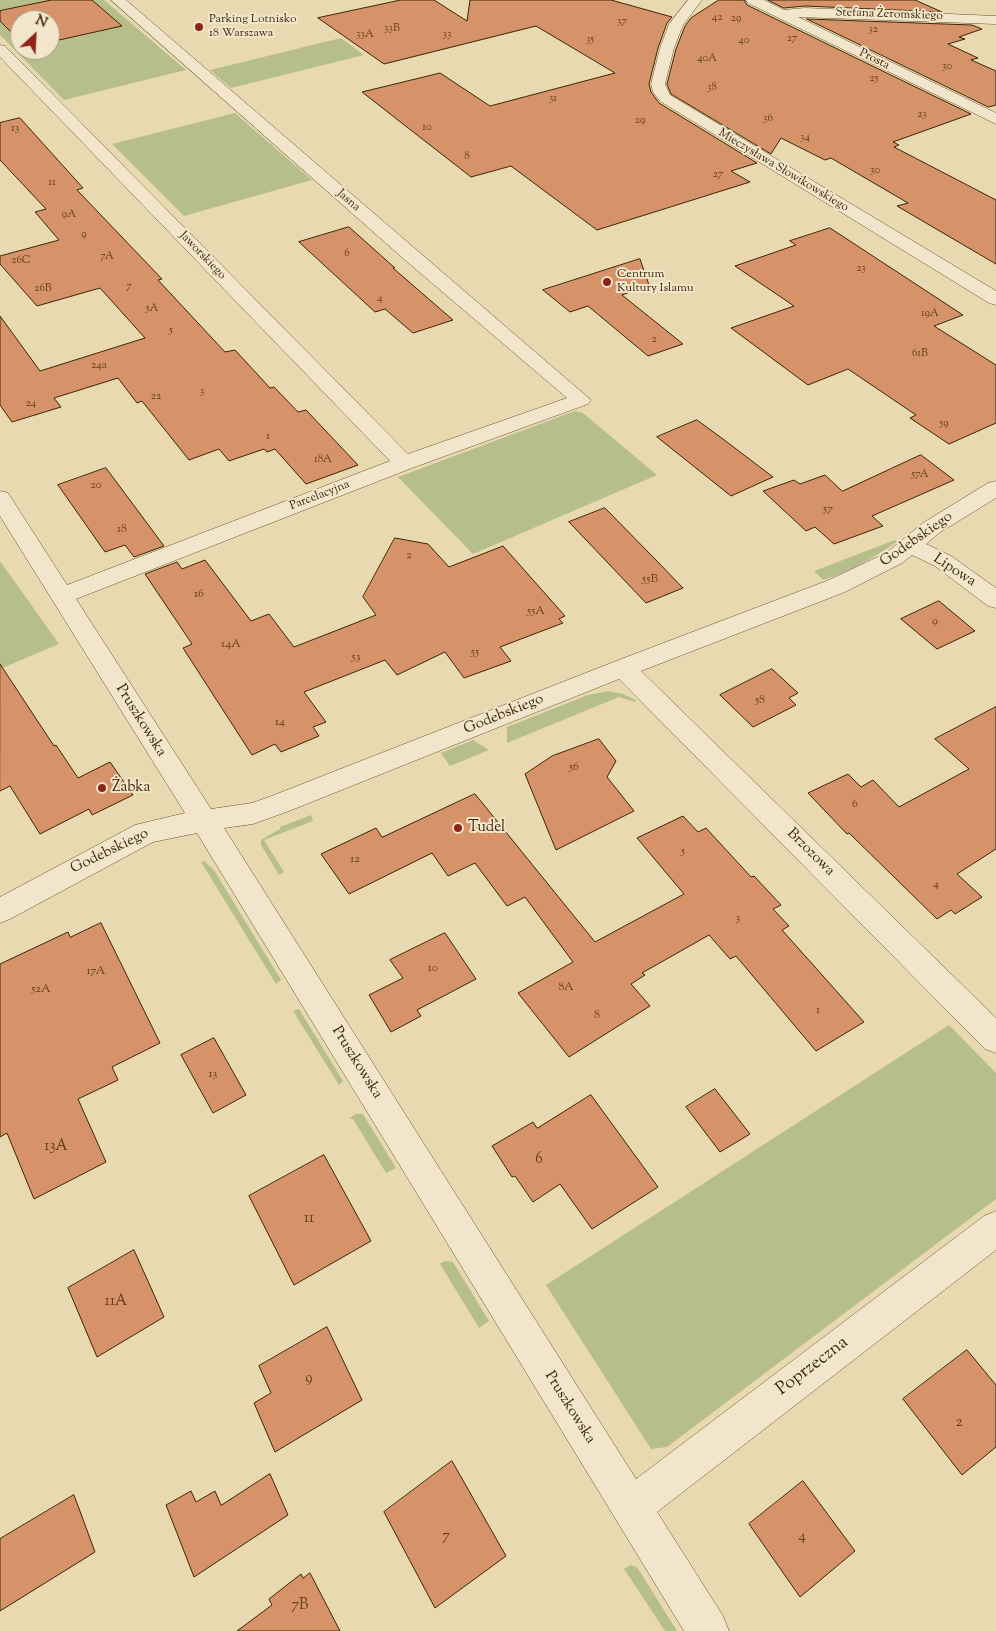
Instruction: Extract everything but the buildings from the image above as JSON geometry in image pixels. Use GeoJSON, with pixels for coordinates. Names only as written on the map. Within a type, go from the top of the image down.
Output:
{"type":"FeatureCollection","features":[{"type":"Feature","properties":{"kind":"street","name":"Jasna"},"geometry":{"type":"LineString","coordinates":[[118,0],[411,256],[580,400]]}},
{"type":"Feature","properties":{"kind":"street","name":"Mieczysława Słowikowskiego"},"geometry":{"type":"LineString","coordinates":[[695,0],[676,24],[660,70],[658,84],[660,92],[667,100],[996,300]]}},
{"type":"Feature","properties":{"kind":"street","name":"Prosta"},"geometry":{"type":"LineString","coordinates":[[753,0],[996,119]]}},
{"type":"Feature","properties":{"kind":"street","name":"Stefana Żeromskiego"},"geometry":{"type":"LineString","coordinates":[[782,14],[805,12],[996,20]]}},
{"type":"Feature","properties":{"kind":"street","name":"Jaworskiego"},"geometry":{"type":"LineString","coordinates":[[0,48],[404,463]]}},
{"type":"Feature","properties":{"kind":"street","name":"Parcelacyjna"},"geometry":{"type":"LineString","coordinates":[[61,596],[404,463],[580,400]]}},
{"type":"Feature","properties":{"kind":"street","name":"Godebskiego"},"geometry":{"type":"LineString","coordinates":[[0,911],[136,838],[172,826],[253,813],[279,804],[837,586],[879,566],[911,546],[931,528],[996,488]]}},
{"type":"Feature","properties":{"kind":"street","name":"Pruszkowska"},"geometry":{"type":"LineString","coordinates":[[0,498],[305,980],[708,1631]]}},
{"type":"Feature","properties":{"kind":"street","name":"Lipowa"},"geometry":{"type":"LineString","coordinates":[[911,546],[943,561],[996,600]]}},
{"type":"Feature","properties":{"kind":"street","name":"Brzozowa"},"geometry":{"type":"LineString","coordinates":[[623,668],[996,1039]]}},
{"type":"Feature","properties":{"kind":"street","name":"Poprzeczna"},"geometry":{"type":"LineString","coordinates":[[631,1508],[996,1228]]}},
{"type":"Feature","properties":{"kind":"green space"},"geometry":{"type":"Polygon","coordinates":[[[0,0],[104,0],[186,70],[64,100],[25,60],[60,60],[60,10],[10,10],[10,45],[0,35],[0,0]]]}},
{"type":"Feature","properties":{"kind":"green space"},"geometry":{"type":"Polygon","coordinates":[[[341,38],[364,55],[231,88],[210,70],[341,38]]]}},
{"type":"Feature","properties":{"kind":"green space"},"geometry":{"type":"Polygon","coordinates":[[[235,113],[312,180],[184,216],[112,144],[235,113]]]}},
{"type":"Feature","properties":{"kind":"green space"},"geometry":{"type":"Polygon","coordinates":[[[575,411],[583,413],[657,475],[473,554],[398,477],[575,411]]]}},
{"type":"Feature","properties":{"kind":"green space"},"geometry":{"type":"Polygon","coordinates":[[[895,540],[897,542],[871,559],[833,577],[823,580],[814,571],[895,540]]]}},
{"type":"Feature","properties":{"kind":"green space"},"geometry":{"type":"Polygon","coordinates":[[[0,561],[59,644],[0,669],[0,561]]]}},
{"type":"Feature","properties":{"kind":"green space"},"geometry":{"type":"Polygon","coordinates":[[[608,691],[623,694],[636,700],[635,702],[619,697],[507,743],[507,727],[588,695],[608,691]]]}},
{"type":"Feature","properties":{"kind":"green space"},"geometry":{"type":"Polygon","coordinates":[[[473,740],[489,750],[450,766],[441,753],[473,740]]]}},
{"type":"Feature","properties":{"kind":"green space"},"geometry":{"type":"Polygon","coordinates":[[[311,815],[313,821],[264,840],[284,872],[279,875],[261,845],[261,840],[280,829],[280,827],[311,815]]]}},
{"type":"Feature","properties":{"kind":"green space"},"geometry":{"type":"Polygon","coordinates":[[[204,861],[214,870],[281,980],[276,984],[201,862],[204,861]]]}},
{"type":"Feature","properties":{"kind":"green space"},"geometry":{"type":"Polygon","coordinates":[[[299,1009],[343,1081],[339,1085],[293,1011],[299,1009]]]}},
{"type":"Feature","properties":{"kind":"green space"},"geometry":{"type":"Polygon","coordinates":[[[949,1025],[996,1073],[996,1199],[667,1447],[651,1449],[546,1285],[949,1025]]]}},
{"type":"Feature","properties":{"kind":"green space"},"geometry":{"type":"Polygon","coordinates":[[[356,1114],[363,1114],[396,1168],[386,1173],[353,1119],[349,1118],[356,1114]]]}},
{"type":"Feature","properties":{"kind":"green space"},"geometry":{"type":"Polygon","coordinates":[[[445,1261],[453,1262],[489,1321],[479,1328],[440,1264],[445,1261]]]}},
{"type":"Feature","properties":{"kind":"green space"},"geometry":{"type":"Polygon","coordinates":[[[630,1565],[637,1567],[677,1631],[665,1631],[624,1569],[630,1565]]]}},
{"type":"Feature","properties":{"kind":"place","name":"Parking Lotnisko 18 Warszawa"},"geometry":{"type":"Point","coordinates":[199,27]}},
{"type":"Feature","properties":{"kind":"place","name":"Centrum Kultury Islamu"},"geometry":{"type":"Point","coordinates":[607,282]}},
{"type":"Feature","properties":{"kind":"place","name":"Żabka"},"geometry":{"type":"Point","coordinates":[102,788]}},
{"type":"Feature","properties":{"kind":"place","name":"Tudel"},"geometry":{"type":"Point","coordinates":[458,828]}}]}
